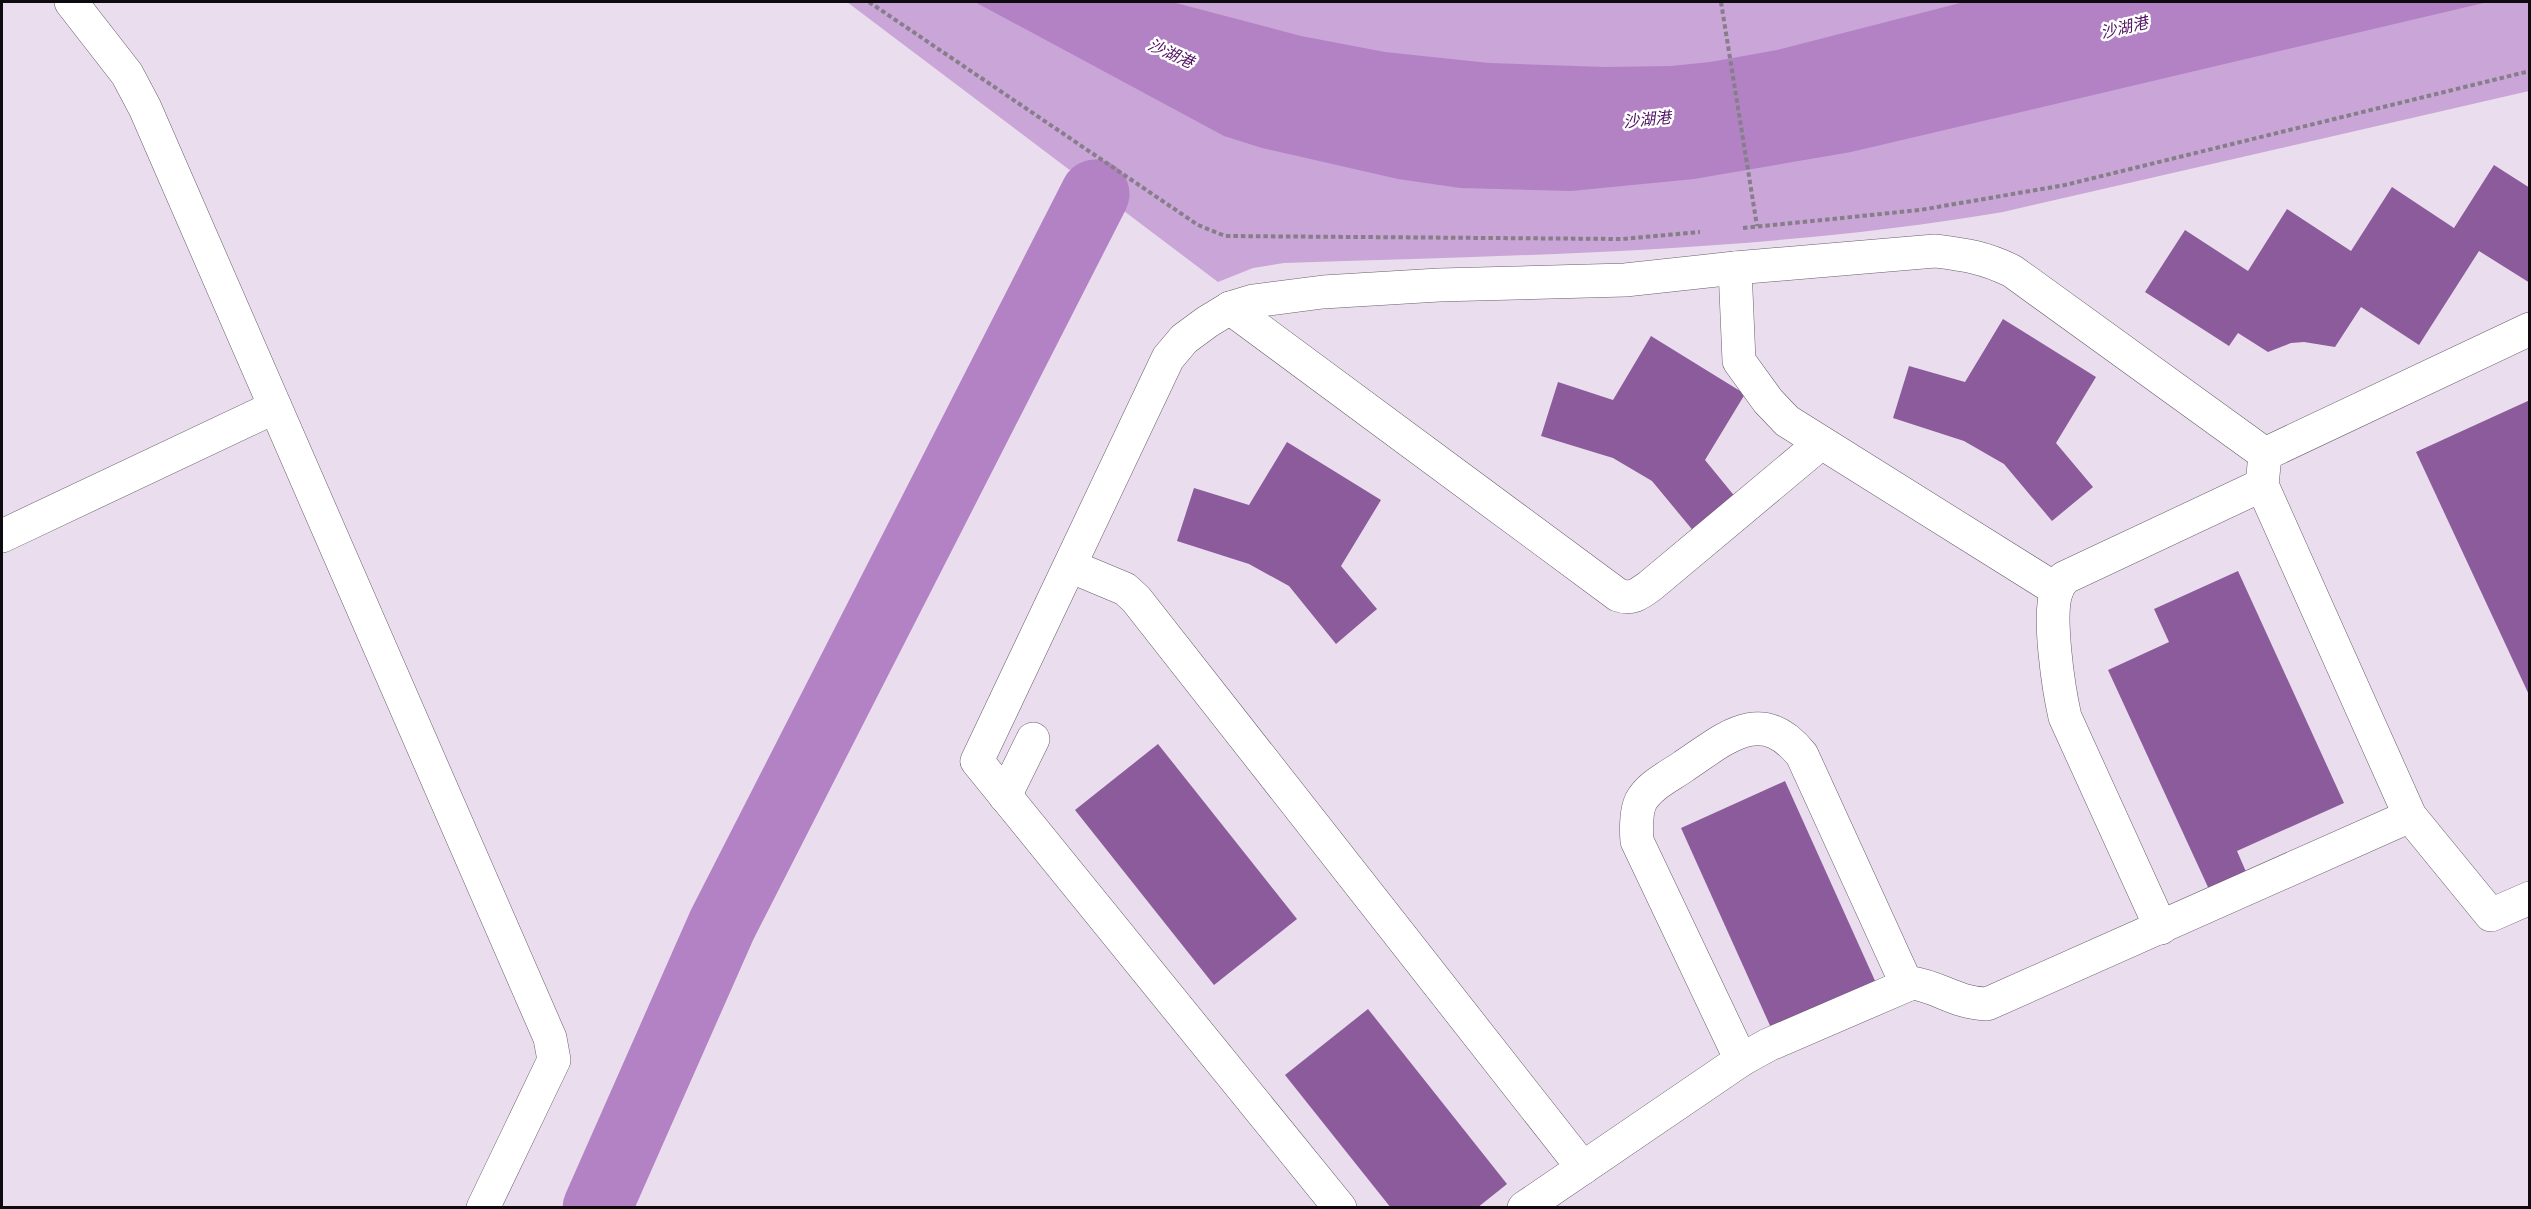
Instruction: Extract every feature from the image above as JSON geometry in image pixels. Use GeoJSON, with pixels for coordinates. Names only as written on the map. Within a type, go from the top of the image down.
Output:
{"type":"FeatureCollection","features":[{"type":"Feature","properties":{"kind":"street"},"geometry":{"type":"LineString","coordinates":[[72,2],[127,74],[145,108],[550,1038],[554,1060],[483,1208]]}},
{"type":"Feature","properties":{"kind":"street"},"geometry":{"type":"LineString","coordinates":[[1340,1208],[977,762],[1168,358],[1184,339],[1230,308],[1253,301],[1323,292],[1439,285],[1625,280],[1935,251],[1986,258],[2012,271],[2264,470],[2410,816],[2491,915],[2529,898]]}},
{"type":"Feature","properties":{"kind":"street"},"geometry":{"type":"LineString","coordinates":[[1735,268],[1739,360],[1786,421],[2056,590]]}},
{"type":"Feature","properties":{"kind":"street"},"geometry":{"type":"LineString","coordinates":[[1230,308],[1608,588],[1625,598],[1634,597],[1650,586],[1821,443]]}},
{"type":"Feature","properties":{"kind":"street"},"geometry":{"type":"LineString","coordinates":[[2161,928],[2065,717],[2060,697],[2053,612],[2056,590],[2064,578],[2529,329]]}},
{"type":"Feature","properties":{"kind":"street"},"geometry":{"type":"LineString","coordinates":[[2,536],[275,407]]}},
{"type":"Feature","properties":{"kind":"street"},"geometry":{"type":"LineString","coordinates":[[1070,566],[1125,589],[1136,599],[1583,1168]]}},
{"type":"Feature","properties":{"kind":"street"},"geometry":{"type":"LineString","coordinates":[[1741,1060],[1636,842],[1636,830],[1641,801],[1654,786],[1726,738],[1742,730],[1755,728],[1773,731],[1789,740],[1802,755],[1907,985]]}},
{"type":"Feature","properties":{"kind":"street"},"geometry":{"type":"LineString","coordinates":[[1005,796],[1033,739]]}},
{"type":"Feature","properties":{"kind":"street"},"geometry":{"type":"LineString","coordinates":[[1524,1208],[1741,1060],[1768,1045],[1912,983],[1922,984],[1968,1004],[1987,1004],[2410,816]]}},
{"type":"Feature","properties":{"kind":"path"},"geometry":{"type":"LineString","coordinates":[[869,2],[1198,225],[1225,236],[1622,239],[1710,231]]}},
{"type":"Feature","properties":{"kind":"path"},"geometry":{"type":"LineString","coordinates":[[1720,2],[1756,226]]}},
{"type":"Feature","properties":{"kind":"path"},"geometry":{"type":"LineString","coordinates":[[1733,229],[1920,210],[2065,185],[2529,71]]}},
{"type":"Feature","properties":{"kind":"shaded area"},"geometry":{"type":"Polygon","coordinates":[[[847,2],[2529,2],[2529,91],[2003,212],[1914,225],[1824,236],[1645,250],[1284,263],[1253,268],[1218,282],[847,2]]]}},
{"type":"Feature","properties":{"kind":"water","name":"沙湖港"},"geometry":{"type":"Polygon","coordinates":[[[975,2],[1172,2],[1301,36],[1385,52],[1489,63],[1605,67],[1671,66],[1710,62],[1777,50],[1964,2],[2488,2],[1851,152],[1694,179],[1571,191],[1460,188],[1398,179],[1262,148],[1224,136],[975,2]]]}},
{"type":"Feature","properties":{"kind":"building"},"geometry":{"type":"Polygon","coordinates":[[[2494,165],[2530,188],[2530,283],[2479,251],[2419,345],[2361,307],[2335,347],[2304,342],[2291,343],[2268,352],[2238,333],[2229,346],[2145,292],[2185,230],[2248,271],[2287,209],[2351,251],[2392,187],[2454,228],[2494,165]]]}},
{"type":"Feature","properties":{"kind":"building"},"geometry":{"type":"Polygon","coordinates":[[[2003,319],[2096,377],[2056,443],[2093,487],[2052,521],[2004,464],[1964,441],[1893,418],[1909,366],[1965,382],[2003,319]]]}},
{"type":"Feature","properties":{"kind":"building"},"geometry":{"type":"Polygon","coordinates":[[[1651,336],[1745,394],[1705,460],[1741,504],[1700,539],[1652,481],[1613,458],[1541,436],[1558,382],[1613,400],[1651,336]]]}},
{"type":"Feature","properties":{"kind":"building"},"geometry":{"type":"Polygon","coordinates":[[[2530,400],[2530,697],[2416,452],[2530,400]]]}},
{"type":"Feature","properties":{"kind":"building"},"geometry":{"type":"Polygon","coordinates":[[[1287,442],[1381,500],[1341,566],[1377,609],[1336,644],[1289,586],[1249,564],[1177,541],[1194,488],[1249,505],[1287,442]]]}},
{"type":"Feature","properties":{"kind":"building"},"geometry":{"type":"Polygon","coordinates":[[[2238,571],[2344,803],[2237,851],[2250,881],[2213,898],[2108,670],[2169,642],[2154,609],[2238,571]]]}},
{"type":"Feature","properties":{"kind":"building"},"geometry":{"type":"Polygon","coordinates":[[[1158,744],[1297,919],[1214,985],[1075,810],[1158,744]]]}},
{"type":"Feature","properties":{"kind":"building"},"geometry":{"type":"Polygon","coordinates":[[[1785,781],[1876,983],[1772,1030],[1681,828],[1785,781]]]}},
{"type":"Feature","properties":{"kind":"building"},"geometry":{"type":"Polygon","coordinates":[[[1368,1009],[1507,1184],[1477,1208],[1391,1208],[1285,1075],[1368,1009]]]}},
{"type":"Feature","properties":{"kind":"waterway"},"geometry":{"type":"LineString","coordinates":[[597,1208],[722,925],[1095,194]]}}]}
